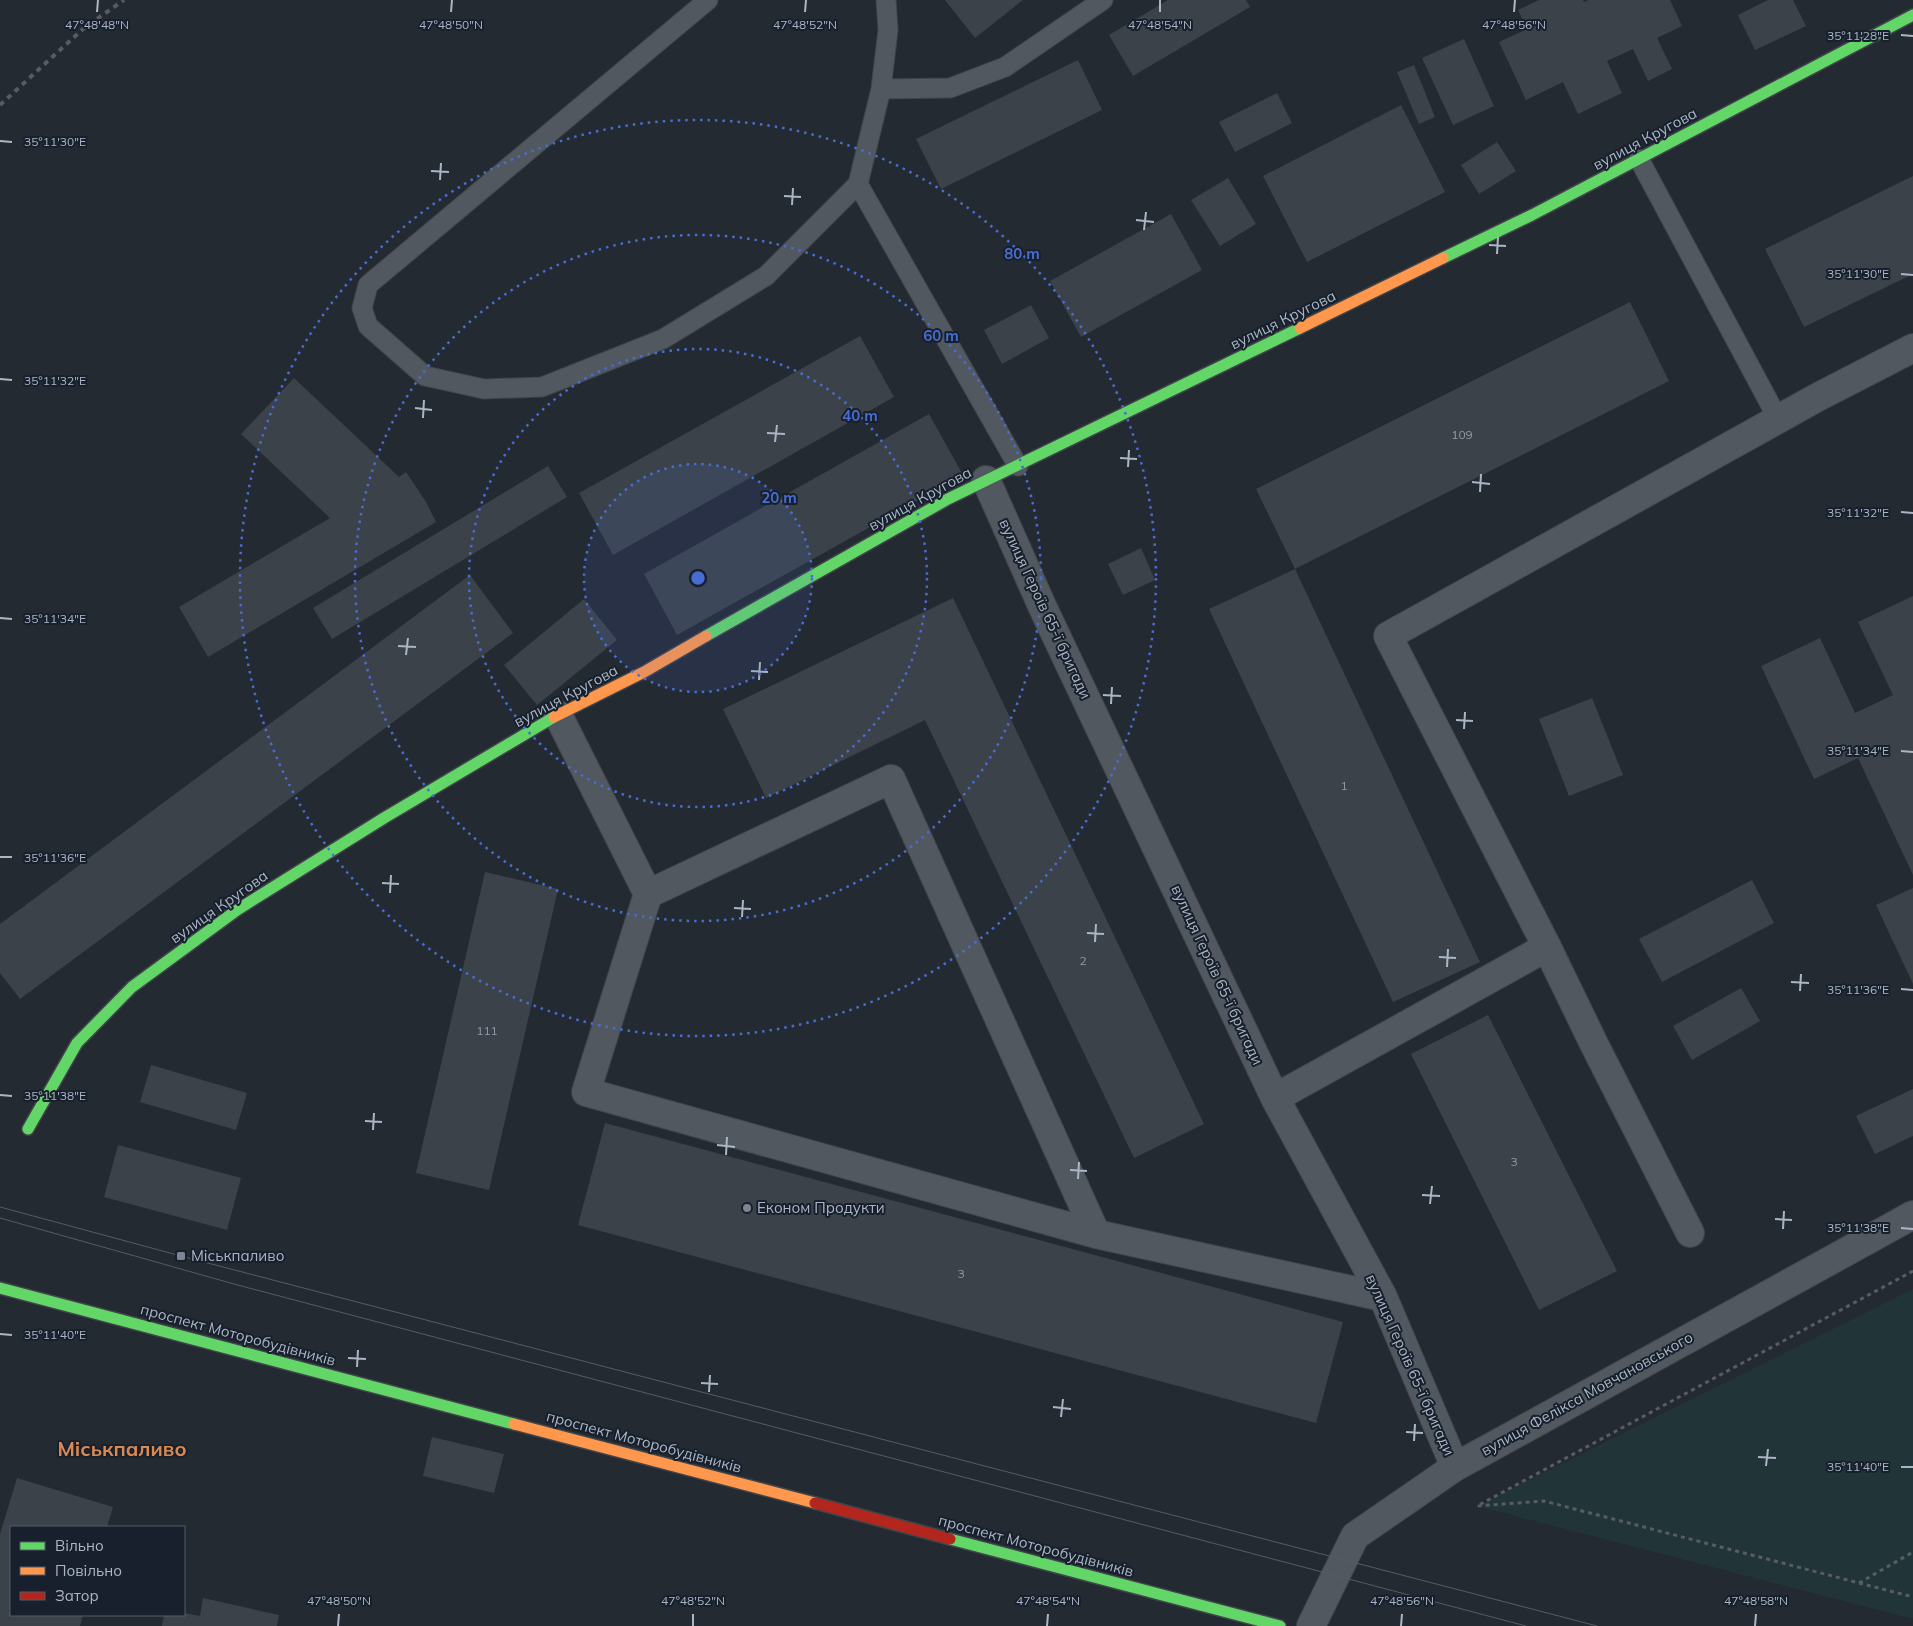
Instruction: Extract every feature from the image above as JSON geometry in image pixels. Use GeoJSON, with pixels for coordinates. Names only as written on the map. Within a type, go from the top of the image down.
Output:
{"type":"FeatureCollection","features":[{"type":"Feature","properties":{"kind":"street","name":"вулиця Кругова"},"geometry":{"type":"LineString","coordinates":[[28,1129],[77,1043],[132,987],[238,910],[384,818],[558,715],[644,672],[940,504],[986,480],[1532,215],[1913,16]]}},
{"type":"Feature","properties":{"kind":"street"},"geometry":{"type":"LineString","coordinates":[[1690,1233],[1388,636],[1778,419],[1913,348]]}},
{"type":"Feature","properties":{"kind":"street","name":"вулиця Героїв 65-ї бригади"},"geometry":{"type":"LineString","coordinates":[[986,480],[1043,608],[1275,1098],[1383,1297],[1455,1467]]}},
{"type":"Feature","properties":{"kind":"street"},"geometry":{"type":"LineString","coordinates":[[558,715],[648,894],[586,1092],[1096,1234],[1383,1297]]}},
{"type":"Feature","properties":{"kind":"street"},"geometry":{"type":"LineString","coordinates":[[648,894],[891,779],[1096,1234]]}},
{"type":"Feature","properties":{"kind":"street"},"geometry":{"type":"LineString","coordinates":[[1275,1098],[1547,947]]}},
{"type":"Feature","properties":{"kind":"street","name":"вулиця Фелікса Мовчановського"},"geometry":{"type":"LineString","coordinates":[[1311,1626],[1355,1536],[1455,1467],[1913,1215]]}},
{"type":"Feature","properties":{"kind":"street","name":"проспект Моторобудівників"},"geometry":{"type":"LineString","coordinates":[[0,1288],[1280,1626]]}},
{"type":"Feature","properties":{"kind":"lane"},"geometry":{"type":"LineString","coordinates":[[708,0],[368,285],[362,308],[368,326],[425,376],[484,389],[542,387],[663,339],[766,276],[858,184],[881,89],[888,30],[886,0]]}},
{"type":"Feature","properties":{"kind":"lane"},"geometry":{"type":"LineString","coordinates":[[881,89],[950,88],[1005,67],[1103,0]]}},
{"type":"Feature","properties":{"kind":"lane"},"geometry":{"type":"LineString","coordinates":[[1639,160],[1778,419]]}},
{"type":"Feature","properties":{"kind":"lane"},"geometry":{"type":"LineString","coordinates":[[858,184],[1018,466]]}},
{"type":"Feature","properties":{"kind":"path"},"geometry":{"type":"LineString","coordinates":[[1913,1272],[1477,1506],[1544,1501],[1913,1597]]}},
{"type":"Feature","properties":{"kind":"path"},"geometry":{"type":"LineString","coordinates":[[1859,1583],[1912,1553]]}},
{"type":"Feature","properties":{"kind":"green space"},"geometry":{"type":"Polygon","coordinates":[[[1913,1289],[1913,1619],[1477,1506],[1913,1289]]]}},
{"type":"Feature","properties":{"kind":"building"},"geometry":{"type":"Polygon","coordinates":[[[945,0],[1023,0],[975,38],[945,0]]]}},
{"type":"Feature","properties":{"kind":"building"},"geometry":{"type":"Polygon","coordinates":[[[1168,0],[1246,0],[1250,7],[1133,76],[1109,35],[1168,0]]]}},
{"type":"Feature","properties":{"kind":"building"},"geometry":{"type":"Polygon","coordinates":[[[1539,0],[1583,0],[1584,2],[1588,0],[1670,0],[1682,26],[1657,38],[1672,69],[1648,81],[1633,49],[1607,61],[1622,93],[1578,114],[1563,82],[1526,100],[1499,42],[1527,29],[1518,10],[1539,0]]]}},
{"type":"Feature","properties":{"kind":"building"},"geometry":{"type":"Polygon","coordinates":[[[1768,0],[1793,0],[1806,26],[1755,50],[1738,15],[1768,0]]]}},
{"type":"Feature","properties":{"kind":"building"},"geometry":{"type":"Polygon","coordinates":[[[1464,39],[1494,106],[1453,125],[1422,58],[1464,39]]]}},
{"type":"Feature","properties":{"kind":"building"},"geometry":{"type":"Polygon","coordinates":[[[1078,60],[1102,110],[941,189],[916,139],[1078,60]]]}},
{"type":"Feature","properties":{"kind":"building"},"geometry":{"type":"Polygon","coordinates":[[[1414,65],[1435,117],[1419,124],[1397,72],[1414,65]]]}},
{"type":"Feature","properties":{"kind":"building"},"geometry":{"type":"Polygon","coordinates":[[[1277,93],[1292,123],[1235,152],[1219,122],[1277,93]]]}},
{"type":"Feature","properties":{"kind":"building"},"geometry":{"type":"Polygon","coordinates":[[[1401,105],[1445,192],[1307,262],[1263,176],[1401,105]]]}},
{"type":"Feature","properties":{"kind":"building"},"geometry":{"type":"Polygon","coordinates":[[[1497,142],[1516,171],[1479,194],[1461,165],[1497,142]]]}},
{"type":"Feature","properties":{"kind":"building"},"geometry":{"type":"Polygon","coordinates":[[[1913,176],[1913,274],[1804,327],[1765,249],[1913,176]]]}},
{"type":"Feature","properties":{"kind":"building"},"geometry":{"type":"Polygon","coordinates":[[[1228,178],[1256,224],[1220,246],[1191,200],[1228,178]]]}},
{"type":"Feature","properties":{"kind":"building"},"geometry":{"type":"Polygon","coordinates":[[[1171,214],[1202,270],[1081,337],[1050,281],[1171,214]]]}},
{"type":"Feature","properties":{"kind":"building"},"geometry":{"type":"Polygon","coordinates":[[[1630,302],[1669,381],[1295,569],[1256,489],[1630,302]]]}},
{"type":"Feature","properties":{"kind":"building"},"geometry":{"type":"Polygon","coordinates":[[[1031,305],[1049,338],[1002,364],[984,330],[1031,305]]]}},
{"type":"Feature","properties":{"kind":"building"},"geometry":{"type":"Polygon","coordinates":[[[860,336],[894,397],[613,555],[579,493],[860,336]]]}},
{"type":"Feature","properties":{"kind":"building"},"geometry":{"type":"Polygon","coordinates":[[[294,378],[399,477],[406,472],[426,502],[436,522],[208,657],[179,607],[330,518],[241,434],[294,378]]]}},
{"type":"Feature","properties":{"kind":"building"},"geometry":{"type":"Polygon","coordinates":[[[929,414],[963,475],[677,635],[644,574],[929,414]]]}},
{"type":"Feature","properties":{"kind":"building"},"geometry":{"type":"Polygon","coordinates":[[[548,466],[567,497],[332,639],[313,608],[548,466]]]}},
{"type":"Feature","properties":{"kind":"building"},"geometry":{"type":"Polygon","coordinates":[[[1141,548],[1155,580],[1123,595],[1108,564],[1141,548]]]}},
{"type":"Feature","properties":{"kind":"building"},"geometry":{"type":"Polygon","coordinates":[[[1295,569],[1480,962],[1393,1002],[1209,609],[1295,569]]]}},
{"type":"Feature","properties":{"kind":"building"},"geometry":{"type":"Polygon","coordinates":[[[470,575],[513,633],[20,999],[0,973],[0,924],[470,575]]]}},
{"type":"Feature","properties":{"kind":"building"},"geometry":{"type":"Polygon","coordinates":[[[1913,596],[1913,875],[1858,758],[1814,779],[1761,666],[1820,638],[1855,713],[1893,695],[1858,622],[1913,596]]]}},
{"type":"Feature","properties":{"kind":"building"},"geometry":{"type":"Polygon","coordinates":[[[953,598],[1204,1124],[1134,1158],[925,720],[766,798],[723,709],[953,598]]]}},
{"type":"Feature","properties":{"kind":"building"},"geometry":{"type":"Polygon","coordinates":[[[584,599],[617,640],[537,705],[504,665],[584,599]]]}},
{"type":"Feature","properties":{"kind":"building"},"geometry":{"type":"Polygon","coordinates":[[[1592,698],[1623,775],[1569,796],[1539,719],[1592,698]]]}},
{"type":"Feature","properties":{"kind":"building"},"geometry":{"type":"Polygon","coordinates":[[[485,872],[558,889],[489,1190],[416,1173],[485,872]]]}},
{"type":"Feature","properties":{"kind":"building"},"geometry":{"type":"Polygon","coordinates":[[[1752,880],[1774,923],[1662,982],[1639,939],[1752,880]]]}},
{"type":"Feature","properties":{"kind":"building"},"geometry":{"type":"Polygon","coordinates":[[[1913,888],[1913,984],[1876,905],[1913,888]]]}},
{"type":"Feature","properties":{"kind":"building"},"geometry":{"type":"Polygon","coordinates":[[[1741,988],[1760,1021],[1692,1060],[1673,1026],[1741,988]]]}},
{"type":"Feature","properties":{"kind":"building"},"geometry":{"type":"Polygon","coordinates":[[[1488,1015],[1617,1271],[1539,1310],[1411,1054],[1488,1015]]]}},
{"type":"Feature","properties":{"kind":"building"},"geometry":{"type":"Polygon","coordinates":[[[151,1065],[247,1093],[236,1130],[140,1102],[151,1065]]]}},
{"type":"Feature","properties":{"kind":"building"},"geometry":{"type":"Polygon","coordinates":[[[1913,1089],[1913,1136],[1875,1154],[1856,1116],[1913,1089]]]}},
{"type":"Feature","properties":{"kind":"building"},"geometry":{"type":"Polygon","coordinates":[[[605,1123],[1343,1322],[1316,1423],[578,1225],[605,1123]]]}},
{"type":"Feature","properties":{"kind":"building"},"geometry":{"type":"Polygon","coordinates":[[[118,1145],[241,1178],[227,1230],[104,1197],[118,1145]]]}},
{"type":"Feature","properties":{"kind":"building"},"geometry":{"type":"Polygon","coordinates":[[[432,1437],[504,1454],[494,1493],[423,1476],[432,1437]]]}},
{"type":"Feature","properties":{"kind":"building"},"geometry":{"type":"Polygon","coordinates":[[[17,1478],[113,1507],[107,1526],[10,1526],[10,1616],[83,1616],[80,1626],[0,1626],[0,1534],[17,1478]]]}},
{"type":"Feature","properties":{"kind":"building"},"geometry":{"type":"Polygon","coordinates":[[[203,1598],[279,1615],[277,1626],[162,1626],[164,1616],[185,1616],[185,1613],[200,1616],[203,1598]]]}},
{"type":"Feature","properties":{"kind":"tram line"},"geometry":{"type":"LineString","coordinates":[[0,1207],[1597,1626]]}},
{"type":"Feature","properties":{"kind":"tram line"},"geometry":{"type":"LineString","coordinates":[[0,1218],[234,1284],[1526,1626]]}},
{"type":"Feature","properties":{"kind":"railway"},"geometry":{"type":"LineString","coordinates":[[0,105],[84,28],[124,0]]}},
{"type":"Feature","properties":{"kind":"traffic: fast"},"geometry":{"type":"LineString","coordinates":[[1443,258],[1532,215],[1913,15]]}},
{"type":"Feature","properties":{"kind":"traffic: fast"},"geometry":{"type":"LineString","coordinates":[[706,636],[948,499],[1300,328]]}},
{"type":"Feature","properties":{"kind":"traffic: fast"},"geometry":{"type":"LineString","coordinates":[[28,1129],[77,1043],[132,987],[237,910],[384,818],[554,717]]}},
{"type":"Feature","properties":{"kind":"traffic: fast"},"geometry":{"type":"LineString","coordinates":[[0,1288],[514,1424]]}},
{"type":"Feature","properties":{"kind":"traffic: fast"},"geometry":{"type":"LineString","coordinates":[[950,1539],[1280,1626]]}},
{"type":"Feature","properties":{"kind":"traffic: slow"},"geometry":{"type":"LineString","coordinates":[[1300,328],[1443,258]]}},
{"type":"Feature","properties":{"kind":"traffic: slow"},"geometry":{"type":"LineString","coordinates":[[554,717],[644,672],[706,636]]}},
{"type":"Feature","properties":{"kind":"traffic: slow"},"geometry":{"type":"LineString","coordinates":[[514,1424],[815,1503]]}},
{"type":"Feature","properties":{"kind":"traffic: jam"},"geometry":{"type":"LineString","coordinates":[[815,1503],[950,1539]]}},
{"type":"Feature","properties":{"kind":"place","name":"Економ Продукти"},"geometry":{"type":"Point","coordinates":[747,1208]}},
{"type":"Feature","properties":{"kind":"place","name":"Міськпаливо"},"geometry":{"type":"Point","coordinates":[181,1256]}},
{"type":"Feature","properties":{"kind":"district","name":"Міськпаливо"},"geometry":{"type":"Point","coordinates":[122,1449]}}]}
